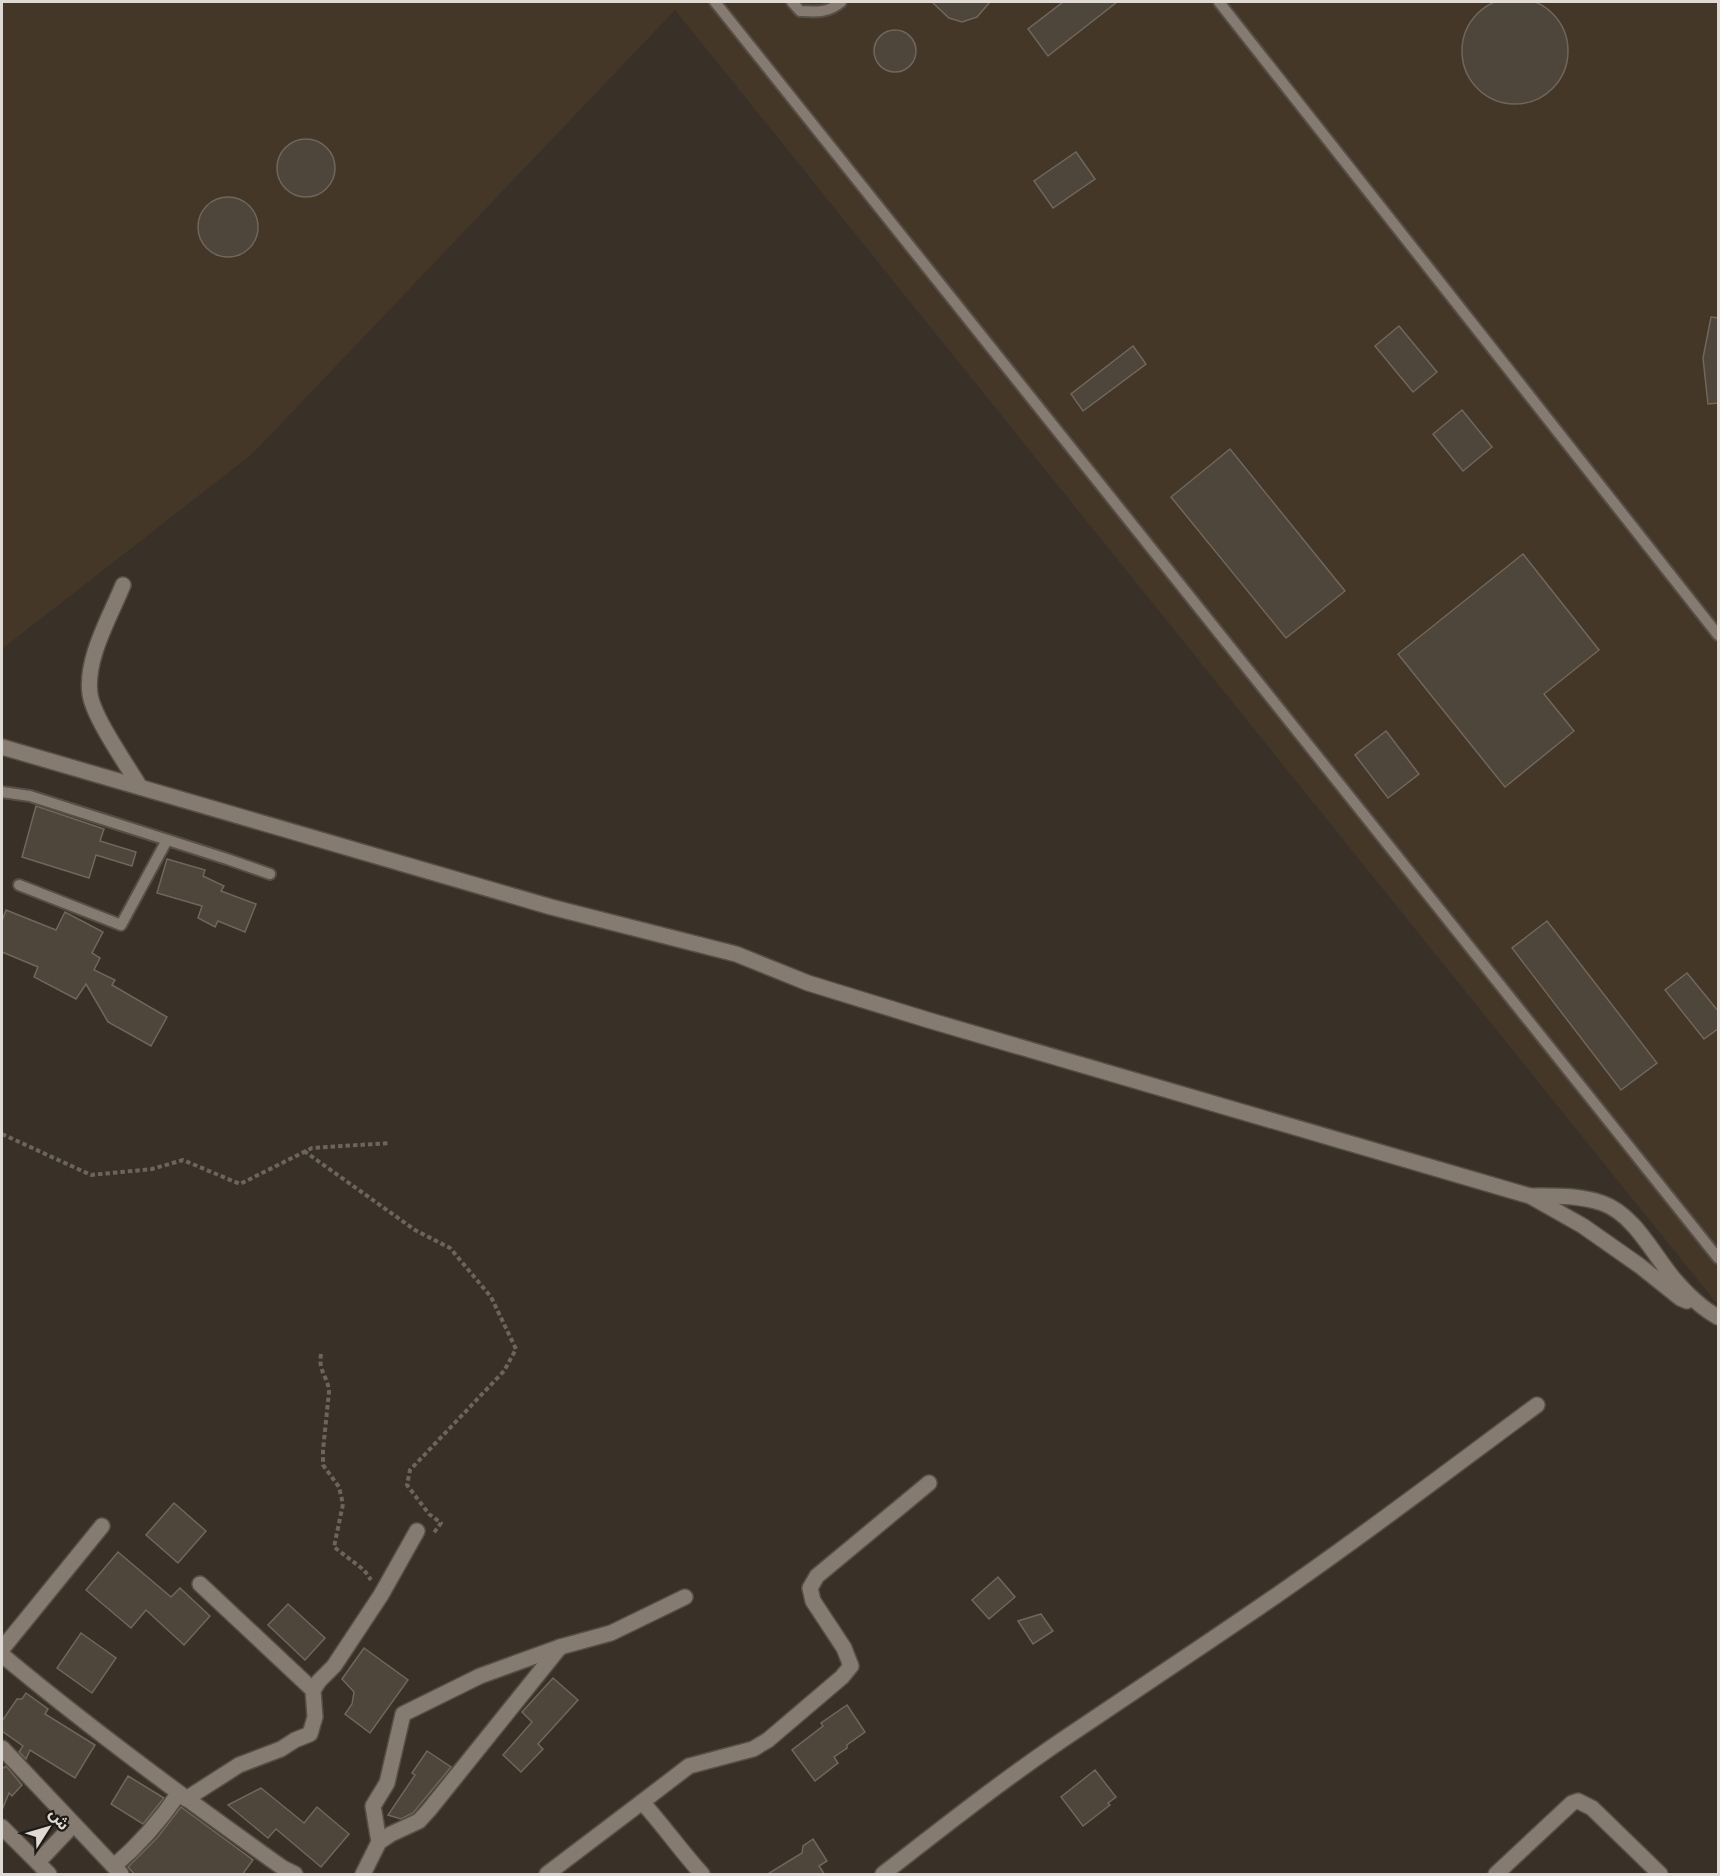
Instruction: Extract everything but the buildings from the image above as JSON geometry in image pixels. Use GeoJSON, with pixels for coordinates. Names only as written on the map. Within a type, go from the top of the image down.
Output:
{"type":"FeatureCollection","features":[{"type":"Feature","properties":{"kind":"street"},"geometry":{"type":"LineString","coordinates":[[123,585],[93,656],[89,679],[90,695],[96,713],[140,787]]}},
{"type":"Feature","properties":{"kind":"street"},"geometry":{"type":"LineString","coordinates":[[2,747],[551,908],[736,954],[808,983],[873,1003],[1530,1196],[1582,1226],[1640,1266],[1680,1298],[1719,1317]]}},
{"type":"Feature","properties":{"kind":"street"},"geometry":{"type":"LineString","coordinates":[[1530,1196],[1574,1196],[1605,1204],[1629,1221],[1673,1278],[1701,1308]]}},
{"type":"Feature","properties":{"kind":"street"},"geometry":{"type":"LineString","coordinates":[[883,1875],[923,1842],[1042,1754],[1263,1605],[1400,1508],[1537,1405]]}},
{"type":"Feature","properties":{"kind":"street"},"geometry":{"type":"LineString","coordinates":[[547,1875],[689,1766],[753,1749],[768,1740],[842,1677],[851,1666],[844,1648],[813,1601],[810,1588],[817,1576],[929,1483]]}},
{"type":"Feature","properties":{"kind":"street"},"geometry":{"type":"LineString","coordinates":[[2,1649],[102,1526]]}},
{"type":"Feature","properties":{"kind":"street"},"geometry":{"type":"LineString","coordinates":[[2,1748],[117,1870],[183,1796],[239,1766],[310,1734],[315,1717],[313,1690],[319,1680],[334,1666],[381,1595],[417,1531]]}},
{"type":"Feature","properties":{"kind":"street"},"geometry":{"type":"LineString","coordinates":[[200,1584],[313,1690]]}},
{"type":"Feature","properties":{"kind":"street"},"geometry":{"type":"LineString","coordinates":[[379,1842],[374,1806],[387,1783],[403,1714],[480,1676],[560,1647],[611,1633],[685,1597]]}},
{"type":"Feature","properties":{"kind":"street"},"geometry":{"type":"LineString","coordinates":[[363,1875],[379,1842],[419,1821],[560,1647]]}},
{"type":"Feature","properties":{"kind":"street"},"geometry":{"type":"LineString","coordinates":[[2,1655],[37,1685],[183,1796],[296,1875]]}},
{"type":"Feature","properties":{"kind":"street"},"geometry":{"type":"LineString","coordinates":[[642,1802],[662,1823],[678,1848],[702,1875]]}},
{"type":"Feature","properties":{"kind":"street"},"geometry":{"type":"LineString","coordinates":[[1496,1875],[1572,1803],[1578,1802],[1592,1808],[1660,1875]]}},
{"type":"Feature","properties":{"kind":"street"},"geometry":{"type":"LineString","coordinates":[[38,1862],[73,1825]]}},
{"type":"Feature","properties":{"kind":"street"},"geometry":{"type":"LineString","coordinates":[[2,1827],[49,1875]]}},
{"type":"Feature","properties":{"kind":"lane"},"geometry":{"type":"LineString","coordinates":[[716,2],[1719,1258]]}},
{"type":"Feature","properties":{"kind":"lane"},"geometry":{"type":"LineString","coordinates":[[792,2],[800,11],[821,12],[841,2]]}},
{"type":"Feature","properties":{"kind":"lane"},"geometry":{"type":"LineString","coordinates":[[1219,2],[1719,635]]}},
{"type":"Feature","properties":{"kind":"lane"},"geometry":{"type":"LineString","coordinates":[[2,792],[30,796],[270,874]]}},
{"type":"Feature","properties":{"kind":"lane"},"geometry":{"type":"LineString","coordinates":[[20,885],[121,925],[167,840]]}},
{"type":"Feature","properties":{"kind":"path"},"geometry":{"type":"LineString","coordinates":[[2,1134],[91,1175],[152,1169],[183,1160],[240,1184],[312,1148],[390,1143]]}},
{"type":"Feature","properties":{"kind":"path"},"geometry":{"type":"LineString","coordinates":[[304,1151],[415,1230],[450,1248],[492,1297],[516,1349],[504,1371],[410,1470],[407,1485],[429,1514],[441,1523],[430,1539],[417,1531]]}},
{"type":"Feature","properties":{"kind":"path"},"geometry":{"type":"LineString","coordinates":[[321,1354],[319,1365],[328,1384],[329,1392],[323,1465],[339,1488],[343,1504],[334,1547],[364,1570],[381,1595]]}},
{"type":"Feature","properties":{"kind":"shaded area"},"geometry":{"type":"Polygon","coordinates":[[[2,2],[1718,2],[1718,1305],[675,10],[252,454],[2,649],[2,2]]]}}]}
